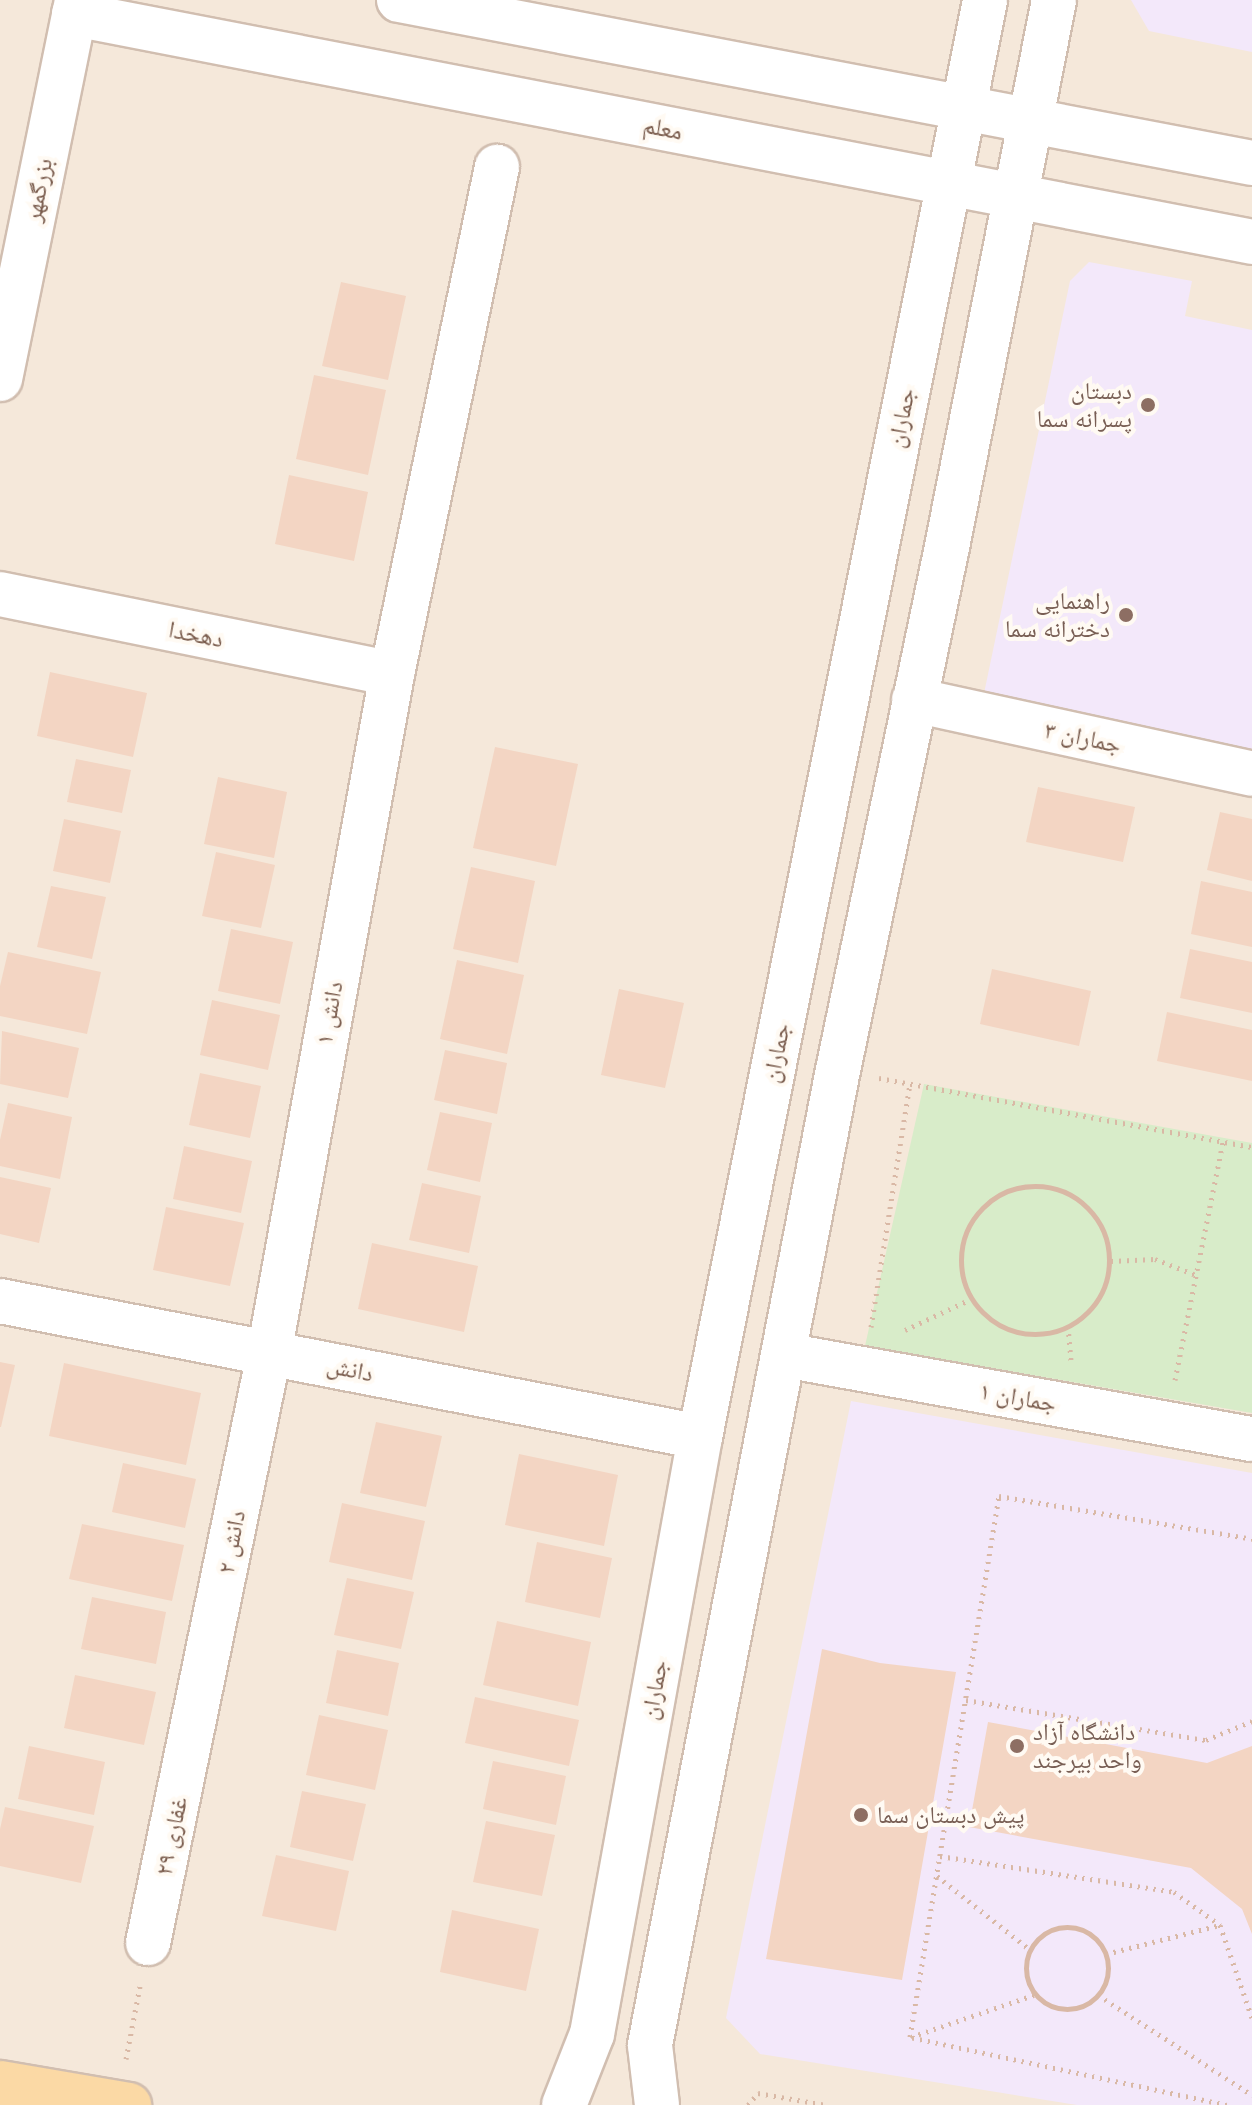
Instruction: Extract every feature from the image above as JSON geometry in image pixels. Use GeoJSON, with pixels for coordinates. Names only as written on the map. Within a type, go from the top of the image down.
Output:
{"type":"FeatureCollection","features":[{"type":"Feature","properties":{"kind":"main road"},"geometry":{"type":"LineString","coordinates":[[0,2083],[123,2104]]}},
{"type":"Feature","properties":{"kind":"street"},"geometry":{"type":"LineString","coordinates":[[399,0],[1252,163]]}},
{"type":"Feature","properties":{"kind":"street","name":"جماران"},"geometry":{"type":"LineString","coordinates":[[564,2105],[592,2034],[700,1437],[985,0]]}},
{"type":"Feature","properties":{"kind":"street"},"geometry":{"type":"LineString","coordinates":[[657,2105],[650,2045],[838,1070],[1017,198],[1054,0]]}},
{"type":"Feature","properties":{"kind":"street","name":"معلم"},"geometry":{"type":"LineString","coordinates":[[75,7],[1017,198],[1252,242]]}},
{"type":"Feature","properties":{"kind":"street","name":"بزرگمهر"},"geometry":{"type":"LineString","coordinates":[[0,379],[75,7]]}},
{"type":"Feature","properties":{"kind":"street","name":"دانش ۱"},"geometry":{"type":"LineString","coordinates":[[269,1354],[392,674],[497,167]]}},
{"type":"Feature","properties":{"kind":"street","name":"دهخدا"},"geometry":{"type":"LineString","coordinates":[[0,594],[392,674]]}},
{"type":"Feature","properties":{"kind":"street","name":"جماران ۳"},"geometry":{"type":"LineString","coordinates":[[914,700],[1252,774]]}},
{"type":"Feature","properties":{"kind":"street","name":"دانش"},"geometry":{"type":"LineString","coordinates":[[0,1301],[700,1437]]}},
{"type":"Feature","properties":{"kind":"street","name":"دانش ۲"},"geometry":{"type":"LineString","coordinates":[[193,1730],[269,1354]]}},
{"type":"Feature","properties":{"kind":"street","name":"جماران ۱"},"geometry":{"type":"LineString","coordinates":[[784,1355],[1252,1439]]}},
{"type":"Feature","properties":{"kind":"street","name":"غفاری ۲۹"},"geometry":{"type":"LineString","coordinates":[[148,1943],[193,1730]]}},
{"type":"Feature","properties":{"kind":"street"},"geometry":{"type":"LineString","coordinates":[[612,1927],[671,1939]]}},
{"type":"Feature","properties":{"kind":"path"},"geometry":{"type":"LineString","coordinates":[[838,1070],[1252,1147]]}},
{"type":"Feature","properties":{"kind":"path"},"geometry":{"type":"LineString","coordinates":[[864,1370],[910,1083]]}},
{"type":"Feature","properties":{"kind":"path"},"geometry":{"type":"LineString","coordinates":[[1166,1424],[1223,1142]]}},
{"type":"Feature","properties":{"kind":"path"},"geometry":{"type":"LineString","coordinates":[[1048,1185],[1086,1204],[1108,1241],[1111,1261],[1107,1284],[1083,1319],[1044,1336],[1001,1329],[969,1300],[959,1258],[972,1217],[1005,1190],[1048,1185]]}},
{"type":"Feature","properties":{"kind":"path"},"geometry":{"type":"LineString","coordinates":[[1111,1261],[1155,1259],[1196,1275]]}},
{"type":"Feature","properties":{"kind":"path"},"geometry":{"type":"LineString","coordinates":[[910,2037],[999,1496],[1252,1539]]}},
{"type":"Feature","properties":{"kind":"path"},"geometry":{"type":"LineString","coordinates":[[966,1700],[1206,1740],[1252,1721]]}},
{"type":"Feature","properties":{"kind":"path"},"geometry":{"type":"LineString","coordinates":[[940,1856],[1174,1892],[1220,1925],[1252,2018]]}},
{"type":"Feature","properties":{"kind":"path"},"geometry":{"type":"LineString","coordinates":[[937,1876],[1029,1949]]}},
{"type":"Feature","properties":{"kind":"path"},"geometry":{"type":"LineString","coordinates":[[1106,1954],[1220,1925]]}},
{"type":"Feature","properties":{"kind":"path"},"geometry":{"type":"LineString","coordinates":[[1069,1926],[1092,1935],[1106,1954],[1108,1976],[1098,1995],[1078,2009],[1054,2008],[1034,1995],[1025,1972],[1029,1949],[1046,1932],[1069,1926]]}},
{"type":"Feature","properties":{"kind":"path"},"geometry":{"type":"LineString","coordinates":[[123,2104],[148,1943]]}},
{"type":"Feature","properties":{"kind":"path"},"geometry":{"type":"LineString","coordinates":[[910,2037],[1034,1995]]}},
{"type":"Feature","properties":{"kind":"path"},"geometry":{"type":"LineString","coordinates":[[1098,1995],[1252,2095]]}},
{"type":"Feature","properties":{"kind":"path"},"geometry":{"type":"LineString","coordinates":[[910,2037],[1227,2105]]}},
{"type":"Feature","properties":{"kind":"path"},"geometry":{"type":"LineString","coordinates":[[748,2105],[758,2093],[826,2105]]}},
{"type":"Feature","properties":{"kind":"shaded area"},"geometry":{"type":"Polygon","coordinates":[[[0,0],[1252,0],[1252,2105],[0,2105],[0,0]]]}},
{"type":"Feature","properties":{"kind":"shaded area"},"geometry":{"type":"Polygon","coordinates":[[[1131,0],[1252,0],[1252,52],[1149,31],[1131,0]]]}},
{"type":"Feature","properties":{"kind":"shaded area"},"geometry":{"type":"Polygon","coordinates":[[[1089,262],[1192,281],[1185,316],[1252,330],[1252,760],[982,703],[1070,281],[1089,262]]]}},
{"type":"Feature","properties":{"kind":"shaded area","name":"دانشگاه آزاد واحد بیرجند"},"geometry":{"type":"Polygon","coordinates":[[[851,1401],[1252,1473],[1252,2105],[1077,2105],[760,2054],[726,2018],[851,1401]]]}},
{"type":"Feature","properties":{"kind":"green space"},"geometry":{"type":"Polygon","coordinates":[[[924,1084],[1252,1143],[1252,1413],[865,1346],[924,1084]]]}},
{"type":"Feature","properties":{"kind":"building"},"geometry":{"type":"Polygon","coordinates":[[[341,282],[406,296],[388,380],[322,366],[341,282]]]}},
{"type":"Feature","properties":{"kind":"building"},"geometry":{"type":"Polygon","coordinates":[[[314,375],[386,390],[368,475],[296,459],[314,375]]]}},
{"type":"Feature","properties":{"kind":"building"},"geometry":{"type":"Polygon","coordinates":[[[289,475],[368,492],[354,561],[275,544],[289,475]]]}},
{"type":"Feature","properties":{"kind":"building"},"geometry":{"type":"Polygon","coordinates":[[[50,672],[147,693],[133,757],[37,736],[50,672]]]}},
{"type":"Feature","properties":{"kind":"building"},"geometry":{"type":"Polygon","coordinates":[[[495,747],[578,764],[556,866],[473,848],[495,747]]]}},
{"type":"Feature","properties":{"kind":"building"},"geometry":{"type":"Polygon","coordinates":[[[76,759],[131,770],[122,813],[67,802],[76,759]]]}},
{"type":"Feature","properties":{"kind":"building"},"geometry":{"type":"Polygon","coordinates":[[[218,777],[287,792],[274,858],[204,844],[218,777]]]}},
{"type":"Feature","properties":{"kind":"building"},"geometry":{"type":"Polygon","coordinates":[[[1038,787],[1135,807],[1123,862],[1026,842],[1038,787]]]}},
{"type":"Feature","properties":{"kind":"building"},"geometry":{"type":"Polygon","coordinates":[[[1220,812],[1252,819],[1252,881],[1207,870],[1220,812]]]}},
{"type":"Feature","properties":{"kind":"building"},"geometry":{"type":"Polygon","coordinates":[[[64,819],[121,831],[110,883],[53,871],[64,819]]]}},
{"type":"Feature","properties":{"kind":"building"},"geometry":{"type":"Polygon","coordinates":[[[216,852],[275,865],[261,928],[202,916],[216,852]]]}},
{"type":"Feature","properties":{"kind":"building"},"geometry":{"type":"Polygon","coordinates":[[[471,867],[535,881],[518,963],[453,949],[471,867]]]}},
{"type":"Feature","properties":{"kind":"building"},"geometry":{"type":"Polygon","coordinates":[[[1201,881],[1252,892],[1252,947],[1191,934],[1201,881]]]}},
{"type":"Feature","properties":{"kind":"building"},"geometry":{"type":"Polygon","coordinates":[[[51,886],[106,897],[92,959],[37,947],[51,886]]]}},
{"type":"Feature","properties":{"kind":"building"},"geometry":{"type":"Polygon","coordinates":[[[231,929],[293,942],[280,1004],[218,991],[231,929]]]}},
{"type":"Feature","properties":{"kind":"building"},"geometry":{"type":"Polygon","coordinates":[[[1190,949],[1252,962],[1252,1013],[1180,998],[1190,949]]]}},
{"type":"Feature","properties":{"kind":"building"},"geometry":{"type":"Polygon","coordinates":[[[8,952],[101,972],[87,1034],[0,1016],[0,986],[8,952]]]}},
{"type":"Feature","properties":{"kind":"building"},"geometry":{"type":"Polygon","coordinates":[[[457,960],[524,975],[507,1054],[440,1039],[457,960]]]}},
{"type":"Feature","properties":{"kind":"building"},"geometry":{"type":"Polygon","coordinates":[[[992,969],[1091,991],[1079,1046],[980,1024],[992,969]]]}},
{"type":"Feature","properties":{"kind":"building"},"geometry":{"type":"Polygon","coordinates":[[[619,989],[684,1003],[665,1088],[601,1075],[619,989]]]}},
{"type":"Feature","properties":{"kind":"building"},"geometry":{"type":"Polygon","coordinates":[[[212,1000],[280,1015],[268,1070],[200,1055],[212,1000]]]}},
{"type":"Feature","properties":{"kind":"building"},"geometry":{"type":"Polygon","coordinates":[[[1167,1012],[1252,1030],[1252,1081],[1157,1061],[1167,1012]]]}},
{"type":"Feature","properties":{"kind":"building"},"geometry":{"type":"Polygon","coordinates":[[[2,1031],[79,1048],[68,1098],[0,1084],[2,1031]]]}},
{"type":"Feature","properties":{"kind":"building"},"geometry":{"type":"Polygon","coordinates":[[[445,1050],[507,1063],[497,1114],[434,1100],[445,1050]]]}},
{"type":"Feature","properties":{"kind":"building"},"geometry":{"type":"Polygon","coordinates":[[[200,1073],[261,1086],[250,1138],[189,1125],[200,1073]]]}},
{"type":"Feature","properties":{"kind":"building"},"geometry":{"type":"Polygon","coordinates":[[[8,1103],[72,1117],[60,1179],[0,1166],[0,1140],[8,1103]]]}},
{"type":"Feature","properties":{"kind":"building"},"geometry":{"type":"Polygon","coordinates":[[[440,1112],[492,1123],[480,1182],[427,1170],[440,1112]]]}},
{"type":"Feature","properties":{"kind":"building"},"geometry":{"type":"Polygon","coordinates":[[[184,1146],[252,1161],[241,1213],[173,1199],[184,1146]]]}},
{"type":"Feature","properties":{"kind":"building"},"geometry":{"type":"Polygon","coordinates":[[[0,1177],[51,1188],[39,1243],[0,1234],[0,1177]]]}},
{"type":"Feature","properties":{"kind":"building"},"geometry":{"type":"Polygon","coordinates":[[[422,1183],[481,1196],[469,1253],[409,1240],[422,1183]]]}},
{"type":"Feature","properties":{"kind":"building"},"geometry":{"type":"Polygon","coordinates":[[[166,1207],[244,1223],[230,1286],[153,1270],[166,1207]]]}},
{"type":"Feature","properties":{"kind":"building"},"geometry":{"type":"Polygon","coordinates":[[[372,1243],[478,1266],[464,1332],[358,1309],[372,1243]]]}},
{"type":"Feature","properties":{"kind":"building"},"geometry":{"type":"Polygon","coordinates":[[[0,1362],[15,1365],[1,1427],[0,1427],[0,1362]]]}},
{"type":"Feature","properties":{"kind":"building"},"geometry":{"type":"Polygon","coordinates":[[[64,1363],[201,1393],[186,1465],[49,1436],[64,1363]]]}},
{"type":"Feature","properties":{"kind":"building"},"geometry":{"type":"Polygon","coordinates":[[[376,1422],[442,1436],[426,1507],[360,1493],[376,1422]]]}},
{"type":"Feature","properties":{"kind":"building"},"geometry":{"type":"Polygon","coordinates":[[[519,1454],[618,1475],[604,1546],[505,1525],[519,1454]]]}},
{"type":"Feature","properties":{"kind":"building"},"geometry":{"type":"Polygon","coordinates":[[[123,1463],[196,1479],[185,1528],[112,1512],[123,1463]]]}},
{"type":"Feature","properties":{"kind":"building"},"geometry":{"type":"Polygon","coordinates":[[[342,1503],[425,1521],[412,1580],[329,1562],[342,1503]]]}},
{"type":"Feature","properties":{"kind":"building"},"geometry":{"type":"Polygon","coordinates":[[[82,1524],[184,1545],[172,1601],[69,1579],[82,1524]]]}},
{"type":"Feature","properties":{"kind":"building"},"geometry":{"type":"Polygon","coordinates":[[[537,1542],[612,1558],[600,1618],[525,1602],[537,1542]]]}},
{"type":"Feature","properties":{"kind":"building"},"geometry":{"type":"Polygon","coordinates":[[[347,1578],[414,1592],[401,1649],[334,1635],[347,1578]]]}},
{"type":"Feature","properties":{"kind":"building"},"geometry":{"type":"Polygon","coordinates":[[[92,1597],[166,1612],[156,1664],[81,1649],[92,1597]]]}},
{"type":"Feature","properties":{"kind":"building"},"geometry":{"type":"Polygon","coordinates":[[[497,1621],[591,1642],[578,1706],[483,1685],[497,1621]]]}},
{"type":"Feature","properties":{"kind":"building","name":"پیش دبستان سما"},"geometry":{"type":"Polygon","coordinates":[[[822,1649],[880,1663],[956,1672],[902,1980],[766,1959],[822,1649]]]}},
{"type":"Feature","properties":{"kind":"building"},"geometry":{"type":"Polygon","coordinates":[[[337,1650],[399,1663],[388,1716],[326,1703],[337,1650]]]}},
{"type":"Feature","properties":{"kind":"building"},"geometry":{"type":"Polygon","coordinates":[[[75,1675],[156,1692],[144,1745],[64,1728],[75,1675]]]}},
{"type":"Feature","properties":{"kind":"building"},"geometry":{"type":"Polygon","coordinates":[[[475,1697],[579,1720],[569,1766],[465,1743],[475,1697]]]}},
{"type":"Feature","properties":{"kind":"building"},"geometry":{"type":"Polygon","coordinates":[[[319,1715],[388,1730],[375,1790],[306,1775],[319,1715]]]}},
{"type":"Feature","properties":{"kind":"building"},"geometry":{"type":"Polygon","coordinates":[[[988,1722],[1207,1763],[1252,1746],[1252,1934],[1242,1909],[1191,1868],[969,1827],[988,1722]]]}},
{"type":"Feature","properties":{"kind":"building"},"geometry":{"type":"Polygon","coordinates":[[[29,1746],[105,1762],[94,1815],[18,1799],[29,1746]]]}},
{"type":"Feature","properties":{"kind":"building"},"geometry":{"type":"Polygon","coordinates":[[[493,1761],[566,1776],[556,1825],[483,1809],[493,1761]]]}},
{"type":"Feature","properties":{"kind":"building"},"geometry":{"type":"Polygon","coordinates":[[[302,1791],[366,1804],[353,1861],[290,1847],[302,1791]]]}},
{"type":"Feature","properties":{"kind":"building"},"geometry":{"type":"Polygon","coordinates":[[[5,1807],[94,1826],[81,1883],[0,1866],[0,1829],[5,1807]]]}},
{"type":"Feature","properties":{"kind":"building"},"geometry":{"type":"Polygon","coordinates":[[[486,1821],[555,1835],[542,1896],[473,1882],[486,1821]]]}},
{"type":"Feature","properties":{"kind":"building"},"geometry":{"type":"Polygon","coordinates":[[[276,1855],[349,1871],[336,1931],[262,1916],[276,1855]]]}},
{"type":"Feature","properties":{"kind":"building"},"geometry":{"type":"Polygon","coordinates":[[[452,1910],[539,1929],[526,1991],[440,1972],[452,1910]]]}},
{"type":"Feature","properties":{"kind":"place","name":"دبستان پسرانه سما"},"geometry":{"type":"Point","coordinates":[1148,405]}},
{"type":"Feature","properties":{"kind":"place","name":"راهنمایی دخترانه سما"},"geometry":{"type":"Point","coordinates":[1126,615]}},
{"type":"Feature","properties":{"kind":"place","name":"دانشگاه آزاد واحد بیرجند"},"geometry":{"type":"Point","coordinates":[1017,1746]}},
{"type":"Feature","properties":{"kind":"place","name":"پیش دبستان سما"},"geometry":{"type":"Point","coordinates":[861,1815]}}]}
